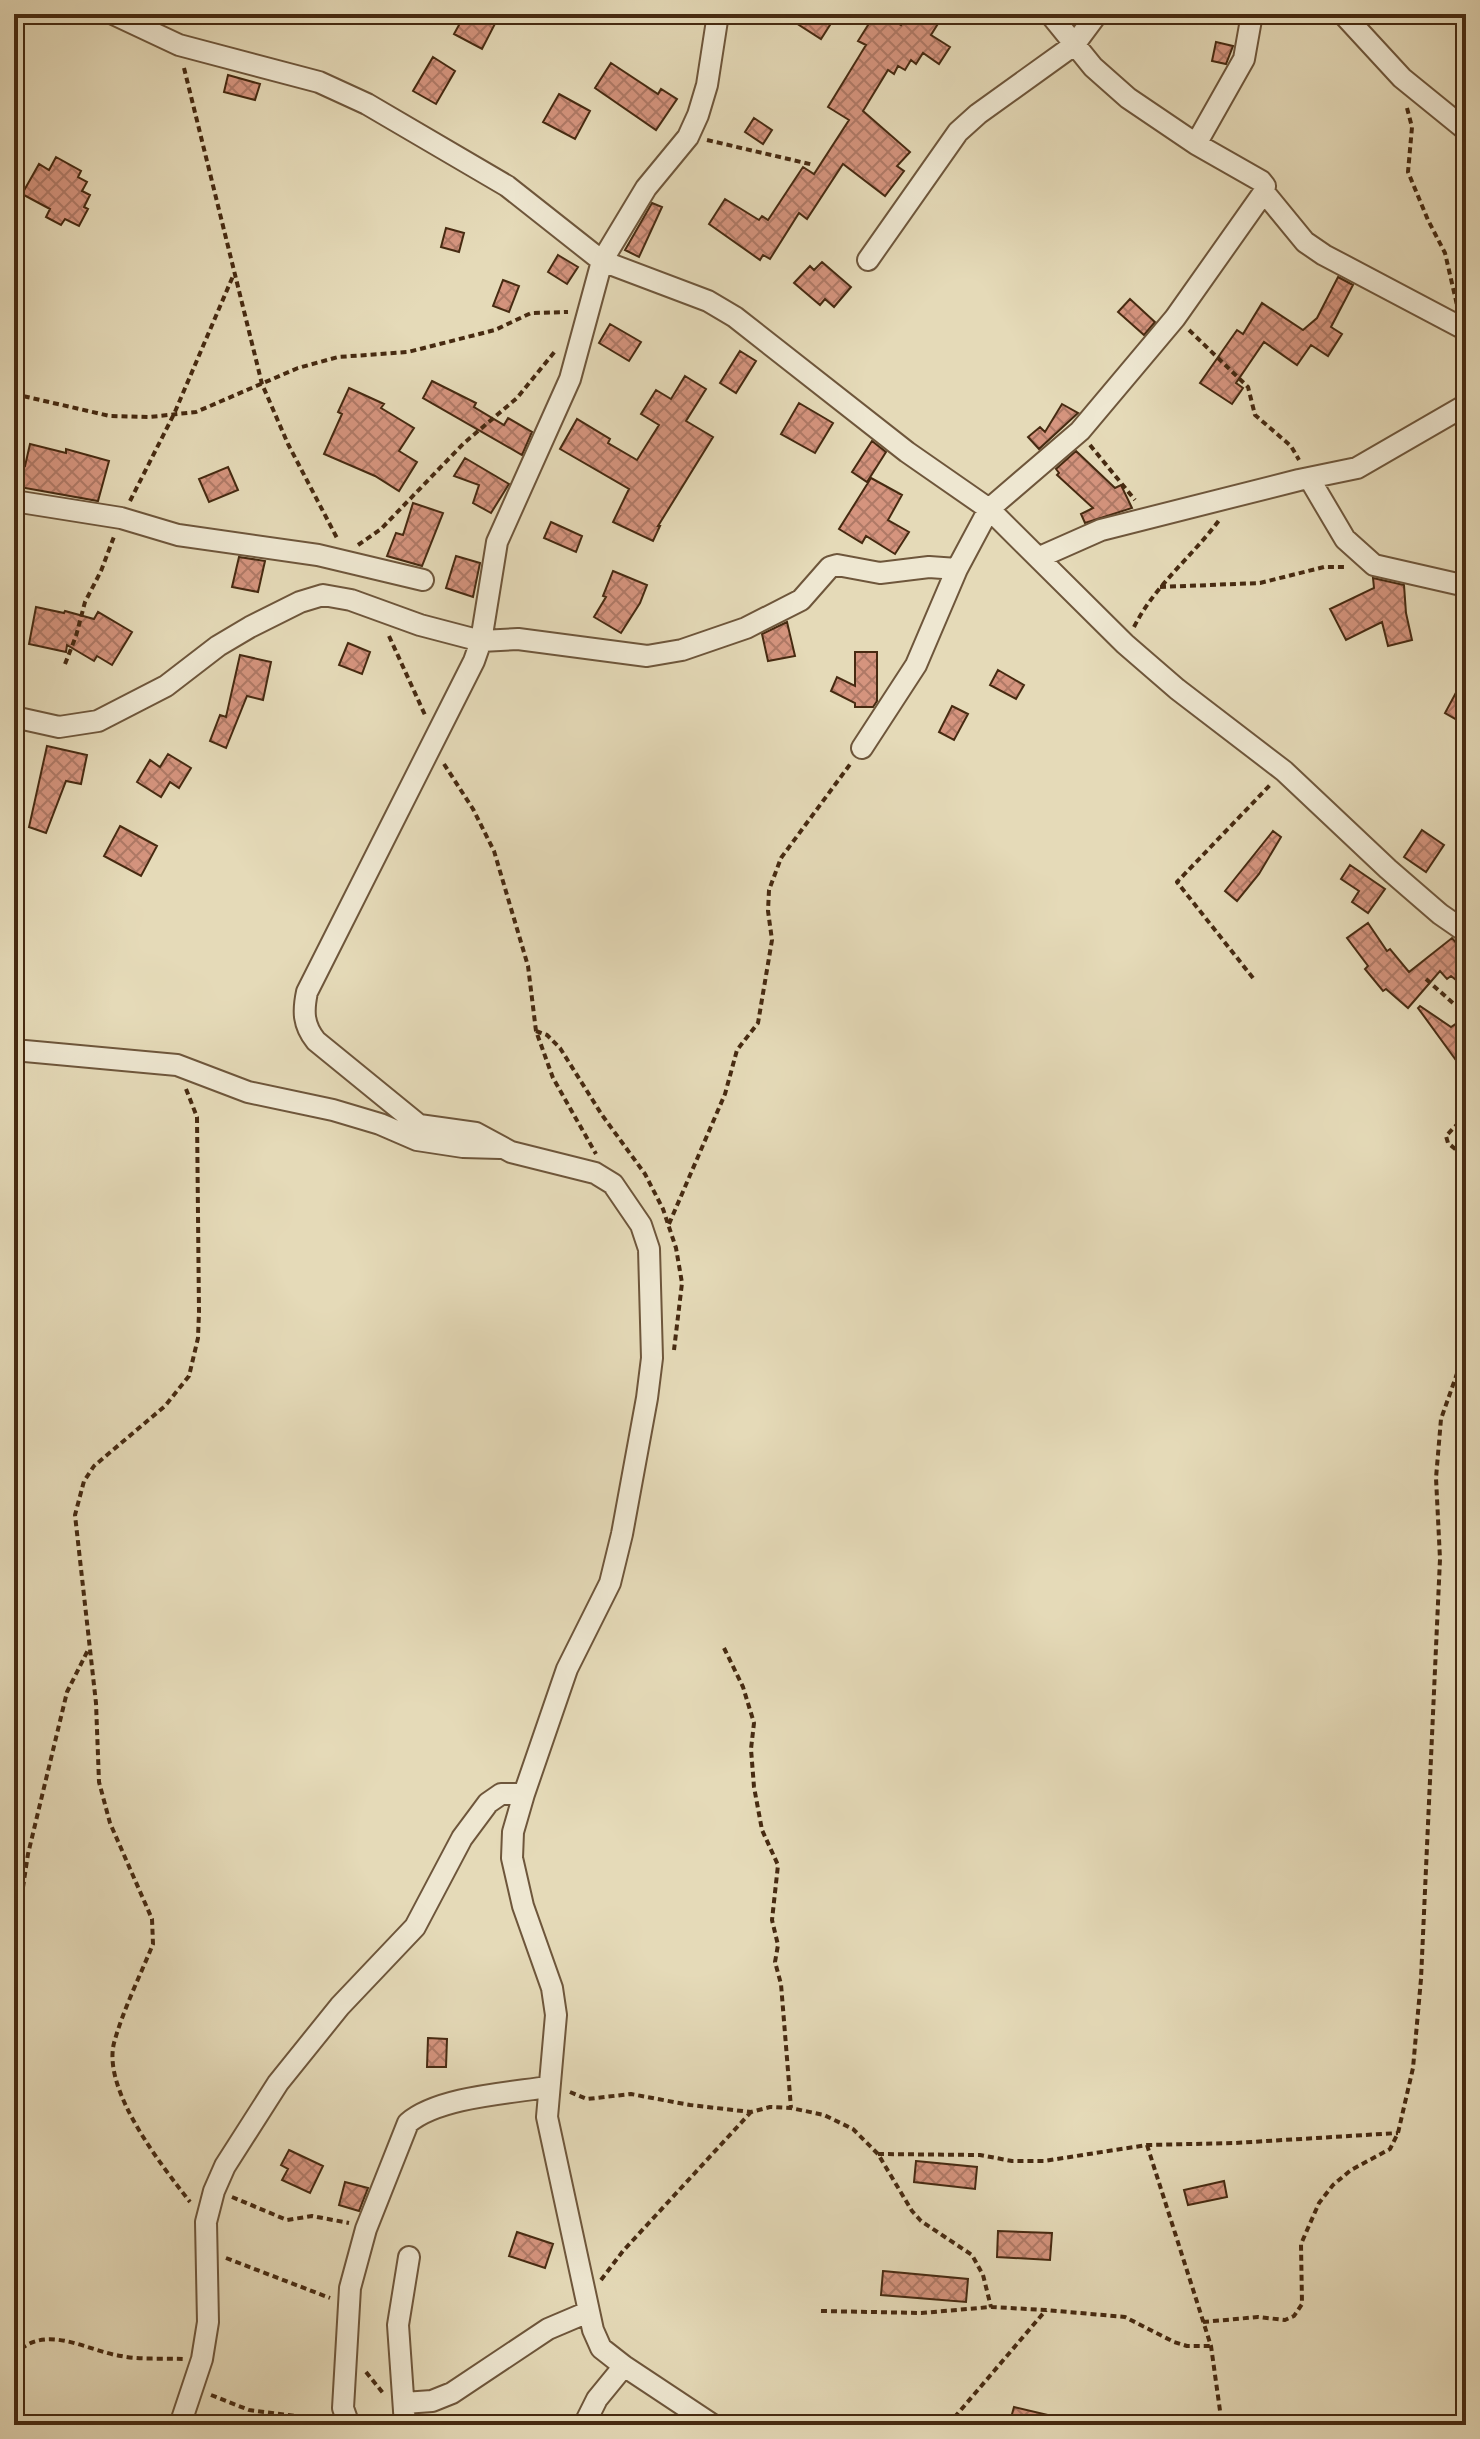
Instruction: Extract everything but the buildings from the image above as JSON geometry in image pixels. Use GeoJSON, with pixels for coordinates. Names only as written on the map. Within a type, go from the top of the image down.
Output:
{"type":"FeatureCollection","features":[{"type":"Feature","properties":{"kind":"street"},"geometry":{"type":"LineString","coordinates":[[113,14],[179,45],[319,82],[367,104],[507,186],[602,261],[708,301],[735,317],[907,452],[989,509],[1125,644],[1177,689],[1284,771],[1388,869],[1466,932]]}},
{"type":"Feature","properties":{"kind":"street"},"geometry":{"type":"LineString","coordinates":[[862,748],[916,665],[957,569],[989,509],[1080,431],[1175,318],[1264,192],[1265,186],[1261,181],[1196,144],[1128,98],[1093,67],[1050,14]]}},
{"type":"Feature","properties":{"kind":"street"},"geometry":{"type":"LineString","coordinates":[[868,260],[958,132],[1074,45],[1097,14]]}},
{"type":"Feature","properties":{"kind":"street"},"geometry":{"type":"LineString","coordinates":[[1196,144],[1244,59],[1252,14]]}},
{"type":"Feature","properties":{"kind":"street"},"geometry":{"type":"LineString","coordinates":[[1343,14],[1402,78],[1466,130]]}},
{"type":"Feature","properties":{"kind":"street"},"geometry":{"type":"LineString","coordinates":[[503,1148],[476,1133],[426,1128],[411,1120],[316,1041],[305,1022],[307,992],[474,661],[481,641],[497,542],[570,379],[602,261],[646,188],[688,137],[707,85],[717,20]]}},
{"type":"Feature","properties":{"kind":"street"},"geometry":{"type":"LineString","coordinates":[[1264,192],[1305,242],[1464,329]]}},
{"type":"Feature","properties":{"kind":"street"},"geometry":{"type":"LineString","coordinates":[[1040,557],[1101,530],[1357,468],[1466,405]]}},
{"type":"Feature","properties":{"kind":"street"},"geometry":{"type":"LineString","coordinates":[[1309,478],[1345,539],[1374,565],[1466,586]]}},
{"type":"Feature","properties":{"kind":"street"},"geometry":{"type":"LineString","coordinates":[[14,501],[121,518],[178,535],[346,557],[423,580]]}},
{"type":"Feature","properties":{"kind":"street"},"geometry":{"type":"LineString","coordinates":[[14,717],[59,727],[98,721],[166,686],[218,646],[250,627],[300,602],[323,595],[351,600],[420,625],[481,641],[518,639],[647,656],[682,650],[757,623],[801,600],[830,567],[837,565],[880,573],[929,567],[957,569]]}},
{"type":"Feature","properties":{"kind":"street"},"geometry":{"type":"LineString","coordinates":[[14,1050],[130,1058],[177,1065],[248,1092],[333,1110],[380,1124],[417,1140],[463,1147],[503,1148],[595,1173],[613,1184],[641,1225],[649,1249],[653,1348],[622,1534],[610,1583],[567,1669],[524,1794],[513,1832],[512,1858],[523,1906],[552,1988],[556,2015],[547,2117],[587,2305],[601,2348],[713,2425]]}},
{"type":"Feature","properties":{"kind":"street"},"geometry":{"type":"LineString","coordinates":[[180,2425],[202,2359],[208,2322],[206,2222],[225,2166],[278,2083],[340,2006],[415,1927],[462,1838],[482,1811],[501,1794],[524,1794]]}},
{"type":"Feature","properties":{"kind":"street"},"geometry":{"type":"LineString","coordinates":[[348,2424],[343,2408],[350,2288],[366,2229],[408,2123],[421,2112],[439,2105],[548,2087]]}},
{"type":"Feature","properties":{"kind":"street"},"geometry":{"type":"LineString","coordinates":[[405,2425],[396,2400],[398,2325],[409,2257]]}},
{"type":"Feature","properties":{"kind":"street"},"geometry":{"type":"LineString","coordinates":[[396,2400],[432,2401],[452,2393],[587,2305]]}},
{"type":"Feature","properties":{"kind":"street"},"geometry":{"type":"LineString","coordinates":[[584,2425],[597,2399],[624,2366]]}},
{"type":"Feature","properties":{"kind":"path"},"geometry":{"type":"LineString","coordinates":[[645,14],[658,19],[717,20]]}},
{"type":"Feature","properties":{"kind":"path"},"geometry":{"type":"LineString","coordinates":[[179,45],[262,384],[288,444],[346,557],[381,529],[464,443],[517,398],[562,341],[584,320]]}},
{"type":"Feature","properties":{"kind":"path"},"geometry":{"type":"LineString","coordinates":[[1402,78],[1412,127],[1408,172],[1445,253],[1464,329]]}},
{"type":"Feature","properties":{"kind":"path"},"geometry":{"type":"LineString","coordinates":[[688,137],[814,165]]}},
{"type":"Feature","properties":{"kind":"path"},"geometry":{"type":"LineString","coordinates":[[65,664],[85,602],[101,571],[121,518],[174,414],[234,274]]}},
{"type":"Feature","properties":{"kind":"path"},"geometry":{"type":"LineString","coordinates":[[14,394],[110,416],[196,412],[298,368],[338,357],[408,352],[495,330],[531,313],[584,320]]}},
{"type":"Feature","properties":{"kind":"path"},"geometry":{"type":"LineString","coordinates":[[1175,318],[1248,387],[1255,415],[1291,446],[1309,478]]}},
{"type":"Feature","properties":{"kind":"path"},"geometry":{"type":"LineString","coordinates":[[1080,431],[1148,518]]}},
{"type":"Feature","properties":{"kind":"path"},"geometry":{"type":"LineString","coordinates":[[1125,644],[1146,602],[1206,539],[1223,516]]}},
{"type":"Feature","properties":{"kind":"path"},"geometry":{"type":"LineString","coordinates":[[1160,587],[1260,583],[1324,567],[1374,565]]}},
{"type":"Feature","properties":{"kind":"path"},"geometry":{"type":"LineString","coordinates":[[377,609],[424,712],[432,745],[473,809],[494,851],[528,966],[536,1031],[553,1078],[613,1184]]}},
{"type":"Feature","properties":{"kind":"path"},"geometry":{"type":"LineString","coordinates":[[669,1224],[725,1094],[737,1050],[758,1023],[772,940],[769,890],[781,858],[862,748]]}},
{"type":"Feature","properties":{"kind":"path"},"geometry":{"type":"LineString","coordinates":[[1253,978],[1177,882],[1284,771]]}},
{"type":"Feature","properties":{"kind":"path"},"geometry":{"type":"LineString","coordinates":[[1426,979],[1454,1004],[1466,1010]]}},
{"type":"Feature","properties":{"kind":"path"},"geometry":{"type":"LineString","coordinates":[[177,1065],[197,1117],[198,1338],[189,1376],[165,1406],[94,1466],[81,1489],[75,1515],[96,1703],[99,1782],[103,1804],[152,1919],[153,1932],[153,1944],[114,2045],[112,2064],[137,2127],[153,2155],[206,2222]]}},
{"type":"Feature","properties":{"kind":"path"},"geometry":{"type":"LineString","coordinates":[[1466,1115],[1446,1136],[1448,1143],[1466,1158]]}},
{"type":"Feature","properties":{"kind":"path"},"geometry":{"type":"LineString","coordinates":[[1203,2322],[1258,2317],[1285,2320],[1294,2316],[1302,2304],[1301,2244],[1319,2203],[1333,2185],[1351,2170],[1390,2149],[1398,2133],[1413,2068],[1421,1979],[1440,1559],[1436,1478],[1441,1419],[1466,1348]]}},
{"type":"Feature","properties":{"kind":"path"},"geometry":{"type":"LineString","coordinates":[[14,1947],[28,1854],[67,1692],[90,1646]]}},
{"type":"Feature","properties":{"kind":"path"},"geometry":{"type":"LineString","coordinates":[[724,1648],[743,1687],[754,1723],[751,1749],[754,1787],[762,1830],[778,1865],[772,1920],[778,1945],[775,1962],[781,1984],[791,2108]]}},
{"type":"Feature","properties":{"kind":"path"},"geometry":{"type":"LineString","coordinates":[[548,2087],[561,2088],[587,2099],[631,2094],[751,2112],[770,2107],[791,2108],[824,2115],[853,2129],[878,2154],[921,2221],[972,2255],[983,2275],[991,2307]]}},
{"type":"Feature","properties":{"kind":"path"},"geometry":{"type":"LineString","coordinates":[[587,2305],[623,2251],[751,2112]]}},
{"type":"Feature","properties":{"kind":"path"},"geometry":{"type":"LineString","coordinates":[[878,2154],[980,2155],[1012,2161],[1044,2161],[1147,2145],[1398,2133]]}},
{"type":"Feature","properties":{"kind":"path"},"geometry":{"type":"LineString","coordinates":[[1147,2145],[1211,2346],[1222,2425]]}},
{"type":"Feature","properties":{"kind":"path"},"geometry":{"type":"LineString","coordinates":[[214,2191],[287,2220],[330,2217],[366,2229]]}},
{"type":"Feature","properties":{"kind":"path"},"geometry":{"type":"LineString","coordinates":[[205,2250],[350,2306]]}},
{"type":"Feature","properties":{"kind":"path"},"geometry":{"type":"LineString","coordinates":[[821,2311],[921,2313],[991,2307],[1125,2317],[1174,2342],[1187,2346],[1211,2346]]}},
{"type":"Feature","properties":{"kind":"path"},"geometry":{"type":"LineString","coordinates":[[948,2425],[1046,2310]]}},
{"type":"Feature","properties":{"kind":"path"},"geometry":{"type":"LineString","coordinates":[[14,2356],[26,2346],[58,2338],[120,2356],[202,2359]]}},
{"type":"Feature","properties":{"kind":"path"},"geometry":{"type":"LineString","coordinates":[[347,2351],[396,2400]]}},
{"type":"Feature","properties":{"kind":"path"},"geometry":{"type":"LineString","coordinates":[[194,2388],[249,2410],[348,2424]]}}]}
